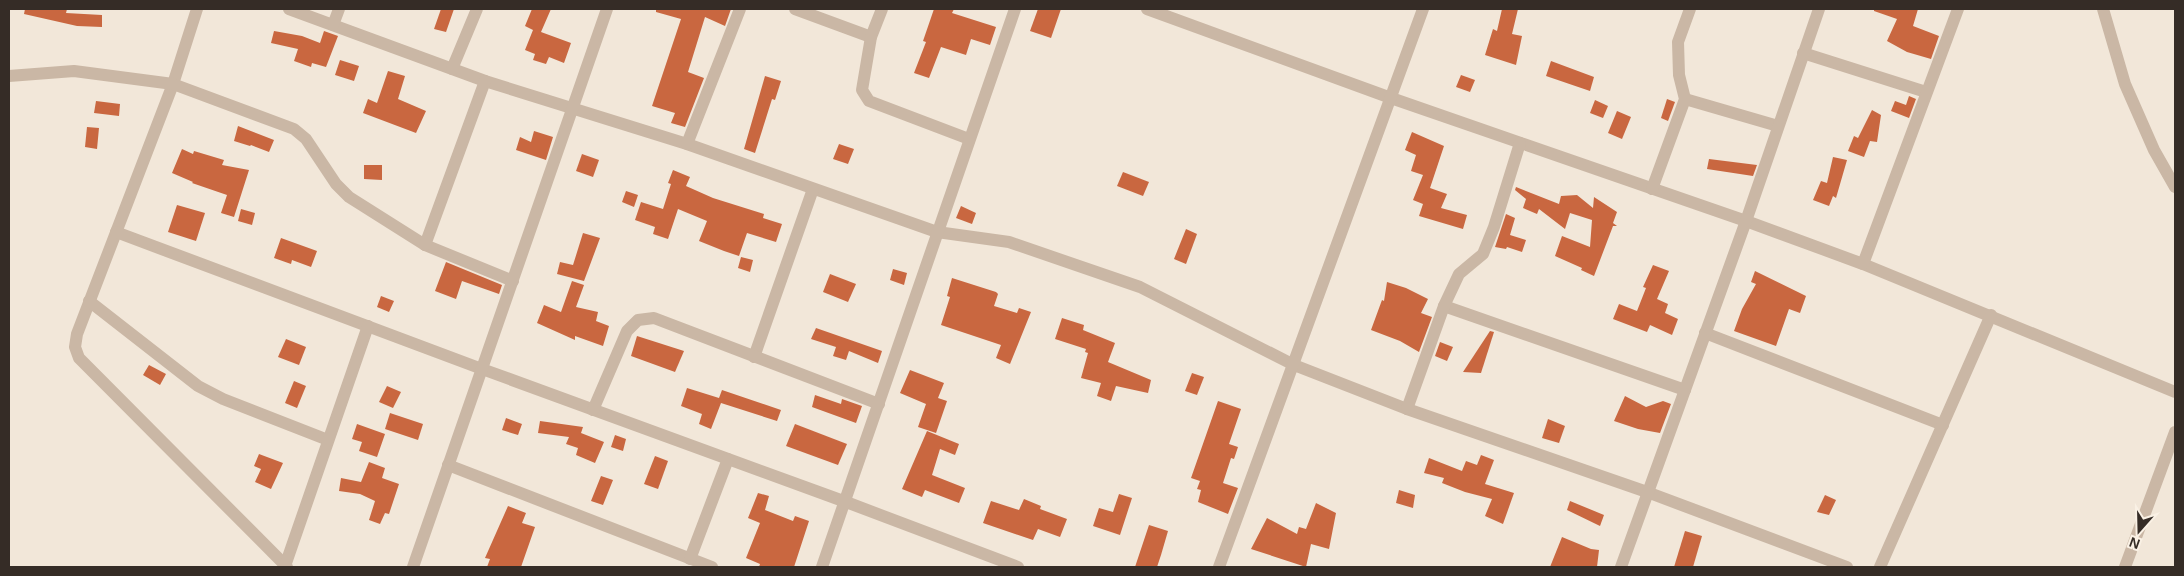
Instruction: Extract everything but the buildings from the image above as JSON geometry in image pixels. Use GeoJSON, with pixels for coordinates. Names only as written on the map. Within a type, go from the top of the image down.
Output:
{"type":"FeatureCollection","features":[{"type":"Feature","properties":{"kind":"street"},"geometry":{"type":"LineString","coordinates":[[197,9],[173,84],[77,334],[75,347],[79,358],[286,566],[368,326]]}},
{"type":"Feature","properties":{"kind":"street"},"geometry":{"type":"LineString","coordinates":[[289,9],[485,82],[571,110],[687,144],[937,232],[1009,242],[1140,287],[1294,365],[1407,409],[1647,492],[1848,567]]}},
{"type":"Feature","properties":{"kind":"street"},"geometry":{"type":"LineString","coordinates":[[333,26],[339,9]]}},
{"type":"Feature","properties":{"kind":"street"},"geometry":{"type":"LineString","coordinates":[[452,70],[477,9]]}},
{"type":"Feature","properties":{"kind":"street"},"geometry":{"type":"LineString","coordinates":[[414,567],[607,9]]}},
{"type":"Feature","properties":{"kind":"street"},"geometry":{"type":"LineString","coordinates":[[687,144],[740,9]]}},
{"type":"Feature","properties":{"kind":"street"},"geometry":{"type":"LineString","coordinates":[[795,9],[871,37]]}},
{"type":"Feature","properties":{"kind":"street"},"geometry":{"type":"LineString","coordinates":[[882,9],[871,37],[862,90],[868,101],[969,139]]}},
{"type":"Feature","properties":{"kind":"street"},"geometry":{"type":"LineString","coordinates":[[822,567],[1015,9]]}},
{"type":"Feature","properties":{"kind":"street"},"geometry":{"type":"LineString","coordinates":[[1147,9],[1391,98],[1746,221],[1863,264],[2175,392]]}},
{"type":"Feature","properties":{"kind":"street"},"geometry":{"type":"LineString","coordinates":[[1219,567],[1423,9]]}},
{"type":"Feature","properties":{"kind":"street"},"geometry":{"type":"LineString","coordinates":[[1652,189],[1685,100],[1679,75],[1678,42],[1690,9]]}},
{"type":"Feature","properties":{"kind":"street"},"geometry":{"type":"LineString","coordinates":[[1621,567],[1746,221],[1819,9]]}},
{"type":"Feature","properties":{"kind":"street"},"geometry":{"type":"LineString","coordinates":[[1863,264],[1958,9]]}},
{"type":"Feature","properties":{"kind":"street"},"geometry":{"type":"LineString","coordinates":[[2103,9],[2125,84],[2154,150],[2175,187]]}},
{"type":"Feature","properties":{"kind":"street"},"geometry":{"type":"LineString","coordinates":[[1804,53],[1926,92]]}},
{"type":"Feature","properties":{"kind":"street"},"geometry":{"type":"LineString","coordinates":[[9,76],[74,72],[173,84],[294,129],[306,139],[336,184],[349,197],[425,245],[513,281]]}},
{"type":"Feature","properties":{"kind":"street"},"geometry":{"type":"LineString","coordinates":[[425,245],[485,82]]}},
{"type":"Feature","properties":{"kind":"street"},"geometry":{"type":"LineString","coordinates":[[1685,100],[1778,126]]}},
{"type":"Feature","properties":{"kind":"street"},"geometry":{"type":"LineString","coordinates":[[1407,409],[1444,306],[1459,274],[1483,254],[1494,227],[1520,143]]}},
{"type":"Feature","properties":{"kind":"street"},"geometry":{"type":"LineString","coordinates":[[754,357],[813,189]]}},
{"type":"Feature","properties":{"kind":"street"},"geometry":{"type":"LineString","coordinates":[[116,232],[1018,567]]}},
{"type":"Feature","properties":{"kind":"street"},"geometry":{"type":"LineString","coordinates":[[89,302],[198,386],[223,399],[328,440]]}},
{"type":"Feature","properties":{"kind":"street"},"geometry":{"type":"LineString","coordinates":[[1444,306],[1684,390]]}},
{"type":"Feature","properties":{"kind":"street"},"geometry":{"type":"LineString","coordinates":[[1880,567],[1991,315]]}},
{"type":"Feature","properties":{"kind":"street"},"geometry":{"type":"LineString","coordinates":[[593,410],[627,331],[638,320],[654,318],[879,404]]}},
{"type":"Feature","properties":{"kind":"street"},"geometry":{"type":"LineString","coordinates":[[1705,333],[1943,425]]}},
{"type":"Feature","properties":{"kind":"street"},"geometry":{"type":"LineString","coordinates":[[2126,567],[2175,432]]}},
{"type":"Feature","properties":{"kind":"street"},"geometry":{"type":"LineString","coordinates":[[690,559],[728,459]]}},
{"type":"Feature","properties":{"kind":"street"},"geometry":{"type":"LineString","coordinates":[[448,465],[712,567]]}}]}
